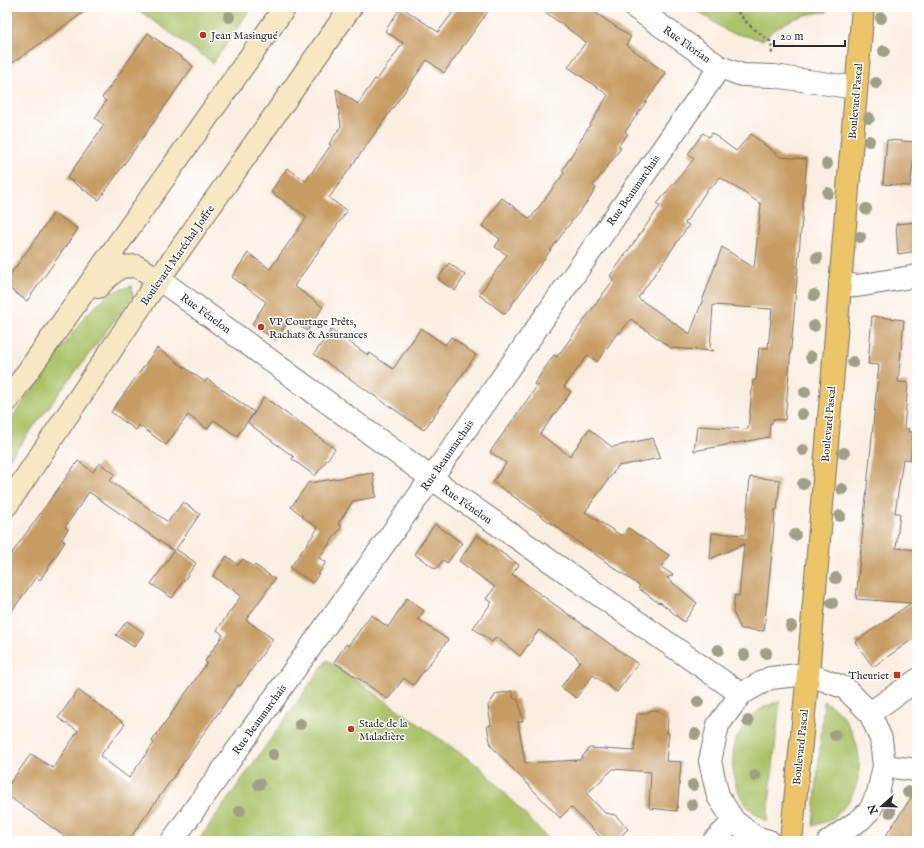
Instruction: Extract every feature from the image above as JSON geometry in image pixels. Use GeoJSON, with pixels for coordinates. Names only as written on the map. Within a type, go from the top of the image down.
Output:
{"type":"FeatureCollection","features":[{"type":"Feature","properties":{"kind":"main road"},"geometry":{"type":"LineString","coordinates":[[7,401],[285,7]]}},
{"type":"Feature","properties":{"kind":"main road","name":"Boulevard Maréchal Joffre"},"geometry":{"type":"LineString","coordinates":[[7,505],[15,486],[351,7]]}},
{"type":"Feature","properties":{"kind":"main road","name":"Boulevard Pascal"},"geometry":{"type":"LineString","coordinates":[[791,841],[808,674],[863,7]]}},
{"type":"Feature","properties":{"kind":"main road"},"geometry":{"type":"LineString","coordinates":[[31,366],[108,277],[120,267],[136,266],[159,279]]}},
{"type":"Feature","properties":{"kind":"street","name":"Rue Florian"},"geometry":{"type":"LineString","coordinates":[[634,7],[720,67],[742,75],[774,76],[856,88]]}},
{"type":"Feature","properties":{"kind":"street","name":"Rue Beaumarchais"},"geometry":{"type":"LineString","coordinates":[[172,841],[431,478],[720,67]]}},
{"type":"Feature","properties":{"kind":"street"},"geometry":{"type":"LineString","coordinates":[[840,283],[857,286],[917,276]]}},
{"type":"Feature","properties":{"kind":"street","name":"Rue Fénelon"},"geometry":{"type":"LineString","coordinates":[[159,279],[431,478],[741,694]]}},
{"type":"Feature","properties":{"kind":"street"},"geometry":{"type":"LineString","coordinates":[[769,841],[755,837],[734,821],[718,796],[710,760],[718,725],[741,694],[770,678],[808,674],[845,688],[870,713],[881,739],[884,766],[878,793],[870,810],[862,819],[829,841]]}},
{"type":"Feature","properties":{"kind":"street"},"geometry":{"type":"LineString","coordinates":[[870,713],[917,680]]}},
{"type":"Feature","properties":{"kind":"street"},"geometry":{"type":"LineString","coordinates":[[884,766],[917,770]]}},
{"type":"Feature","properties":{"kind":"street"},"geometry":{"type":"LineString","coordinates":[[714,841],[734,821]]}},
{"type":"Feature","properties":{"kind":"path"},"geometry":{"type":"LineString","coordinates":[[720,7],[736,10],[749,25],[771,42],[774,76]]}},
{"type":"Feature","properties":{"kind":"green space","name":"Jean Masingué"},"geometry":{"type":"Polygon","coordinates":[[[134,7],[252,7],[213,63],[134,7]]]}},
{"type":"Feature","properties":{"kind":"green space"},"geometry":{"type":"Polygon","coordinates":[[[692,7],[828,7],[827,12],[809,14],[785,23],[763,40],[728,32],[692,7]]]}},
{"type":"Feature","properties":{"kind":"green space"},"geometry":{"type":"Polygon","coordinates":[[[132,286],[133,296],[7,462],[7,424],[85,316],[110,293],[132,286]]]}},
{"type":"Feature","properties":{"kind":"green space","name":"Stade de la Maladière"},"geometry":{"type":"Polygon","coordinates":[[[327,660],[480,767],[550,841],[198,841],[327,660]]]}},
{"type":"Feature","properties":{"kind":"green space"},"geometry":{"type":"Polygon","coordinates":[[[780,701],[767,822],[750,809],[739,793],[734,777],[733,760],[735,743],[738,735],[750,719],[761,709],[780,701]]]}},
{"type":"Feature","properties":{"kind":"green space"},"geometry":{"type":"Polygon","coordinates":[[[824,701],[842,715],[854,737],[858,749],[858,774],[856,787],[843,809],[833,818],[813,826],[824,701]]]}},
{"type":"Feature","properties":{"kind":"building"},"geometry":{"type":"Polygon","coordinates":[[[7,7],[91,7],[7,67],[7,7]]]}},
{"type":"Feature","properties":{"kind":"building"},"geometry":{"type":"Polygon","coordinates":[[[401,7],[438,32],[457,7],[491,7],[444,73],[427,60],[329,198],[347,211],[294,286],[323,307],[307,331],[290,319],[275,340],[252,324],[266,302],[232,277],[248,253],[270,269],[307,217],[271,192],[287,168],[306,181],[331,145],[329,144],[341,126],[336,89],[358,104],[403,43],[385,31],[401,7]]]}},
{"type":"Feature","properties":{"kind":"building"},"geometry":{"type":"Polygon","coordinates":[[[538,7],[587,7],[631,37],[626,45],[666,73],[625,132],[628,134],[618,146],[621,148],[593,186],[596,188],[590,198],[505,314],[479,295],[507,255],[495,247],[500,239],[482,226],[502,198],[530,219],[564,173],[562,171],[608,95],[568,67],[586,42],[538,7]]]}},
{"type":"Feature","properties":{"kind":"building"},"geometry":{"type":"Polygon","coordinates":[[[148,33],[193,66],[99,200],[67,178],[104,125],[95,118],[106,101],[102,98],[148,33]]]}},
{"type":"Feature","properties":{"kind":"building"},"geometry":{"type":"Polygon","coordinates":[[[703,133],[709,137],[712,133],[736,151],[751,134],[780,157],[807,159],[785,420],[773,419],[772,423],[770,423],[769,437],[694,451],[697,426],[748,429],[753,380],[756,380],[759,348],[768,348],[772,309],[713,305],[710,348],[714,351],[671,348],[631,319],[620,333],[618,332],[597,362],[588,355],[564,387],[571,392],[540,434],[570,456],[589,429],[612,447],[653,438],[661,458],[618,466],[585,512],[622,536],[628,528],[669,555],[661,567],[673,575],[667,578],[697,603],[684,622],[660,602],[659,603],[638,588],[640,586],[493,482],[506,463],[490,452],[537,386],[534,384],[554,355],[557,357],[614,279],[610,276],[660,206],[657,204],[694,159],[688,154],[703,133]],[[720,177],[711,188],[709,187],[685,223],[689,225],[638,298],[690,334],[722,247],[754,268],[761,204],[720,177]]]}},
{"type":"Feature","properties":{"kind":"building"},"geometry":{"type":"Polygon","coordinates":[[[887,140],[916,142],[910,186],[883,184],[887,140]]]}},
{"type":"Feature","properties":{"kind":"building"},"geometry":{"type":"Polygon","coordinates":[[[54,213],[78,229],[27,301],[7,287],[7,279],[54,213]]]}},
{"type":"Feature","properties":{"kind":"building"},"geometry":{"type":"Polygon","coordinates":[[[917,222],[917,251],[898,254],[896,224],[917,222]]]}},
{"type":"Feature","properties":{"kind":"building"},"geometry":{"type":"Polygon","coordinates":[[[449,263],[465,275],[455,291],[438,279],[449,263]]]}},
{"type":"Feature","properties":{"kind":"building"},"geometry":{"type":"Polygon","coordinates":[[[872,316],[904,320],[898,382],[908,383],[904,428],[909,429],[908,432],[913,432],[910,460],[903,459],[895,513],[900,513],[896,548],[917,550],[917,636],[873,667],[855,642],[911,603],[856,599],[879,365],[868,364],[872,316]]]}},
{"type":"Feature","properties":{"kind":"building"},"geometry":{"type":"Polygon","coordinates":[[[421,328],[445,345],[451,337],[476,355],[424,430],[314,354],[331,330],[368,355],[370,353],[393,369],[421,328]]]}},
{"type":"Feature","properties":{"kind":"building"},"geometry":{"type":"Polygon","coordinates":[[[157,348],[205,382],[207,379],[254,412],[237,436],[214,420],[207,429],[188,415],[166,445],[139,425],[136,430],[111,412],[157,348]]]}},
{"type":"Feature","properties":{"kind":"building"},"geometry":{"type":"Polygon","coordinates":[[[264,397],[335,449],[315,476],[292,459],[294,457],[248,423],[264,397]]]}},
{"type":"Feature","properties":{"kind":"building"},"geometry":{"type":"Polygon","coordinates":[[[78,461],[93,472],[99,463],[115,474],[110,481],[168,522],[183,502],[200,514],[176,549],[196,563],[172,598],[151,584],[174,551],[89,492],[65,527],[68,529],[62,539],[65,542],[40,580],[36,577],[7,618],[7,560],[78,461]]]}},
{"type":"Feature","properties":{"kind":"building"},"geometry":{"type":"Polygon","coordinates":[[[373,473],[376,497],[353,501],[338,524],[342,526],[319,558],[326,562],[313,583],[290,568],[318,528],[291,507],[308,483],[373,473]]]}},
{"type":"Feature","properties":{"kind":"building"},"geometry":{"type":"Polygon","coordinates":[[[750,477],[780,480],[777,510],[775,510],[764,631],[741,629],[733,612],[735,595],[739,596],[744,544],[710,559],[712,533],[745,535],[750,477]]]}},
{"type":"Feature","properties":{"kind":"building"},"geometry":{"type":"Polygon","coordinates":[[[435,524],[462,543],[447,563],[443,560],[436,569],[414,554],[435,524]]]}},
{"type":"Feature","properties":{"kind":"building"},"geometry":{"type":"Polygon","coordinates":[[[477,535],[519,565],[512,574],[638,664],[617,692],[593,675],[576,698],[561,687],[580,661],[576,658],[577,657],[539,630],[520,656],[496,637],[492,642],[473,628],[492,602],[486,599],[495,587],[459,561],[477,535]]]}},
{"type":"Feature","properties":{"kind":"building"},"geometry":{"type":"Polygon","coordinates":[[[227,556],[238,565],[243,559],[254,567],[255,565],[275,579],[246,620],[273,639],[240,686],[238,685],[128,841],[71,841],[7,795],[7,787],[31,754],[53,768],[78,731],[58,718],[78,690],[125,724],[100,756],[129,778],[154,743],[152,741],[207,663],[205,661],[223,635],[217,630],[241,596],[213,576],[227,556]]]}},
{"type":"Feature","properties":{"kind":"building"},"geometry":{"type":"Polygon","coordinates":[[[407,598],[424,611],[418,619],[448,640],[413,685],[404,678],[388,699],[334,662],[346,644],[348,646],[371,615],[388,627],[407,598]]]}},
{"type":"Feature","properties":{"kind":"building"},"geometry":{"type":"Polygon","coordinates":[[[127,621],[144,633],[134,647],[116,635],[127,621]]]}},
{"type":"Feature","properties":{"kind":"building"},"geometry":{"type":"Polygon","coordinates":[[[512,691],[514,699],[518,699],[523,721],[518,722],[525,763],[580,760],[589,748],[634,751],[637,714],[646,714],[652,710],[659,711],[668,717],[667,733],[669,733],[666,761],[681,762],[677,811],[649,808],[651,772],[613,769],[587,794],[605,813],[615,815],[628,829],[616,841],[604,841],[571,807],[560,818],[491,746],[487,726],[491,725],[488,706],[496,694],[512,691]]]}},
{"type":"Feature","properties":{"kind":"building"},"geometry":{"type":"Polygon","coordinates":[[[917,789],[917,841],[882,841],[917,789]]]}},
{"type":"Feature","properties":{"kind":"place","name":"Jean Masingué"},"geometry":{"type":"Point","coordinates":[203,35]}},
{"type":"Feature","properties":{"kind":"place","name":"VP Courtage Prêts, Rachats & Assurances"},"geometry":{"type":"Point","coordinates":[261,327]}},
{"type":"Feature","properties":{"kind":"place","name":"Theuriet"},"geometry":{"type":"Point","coordinates":[897,675]}},
{"type":"Feature","properties":{"kind":"place","name":"Stade de la Maladière"},"geometry":{"type":"Point","coordinates":[351,729]}}]}
